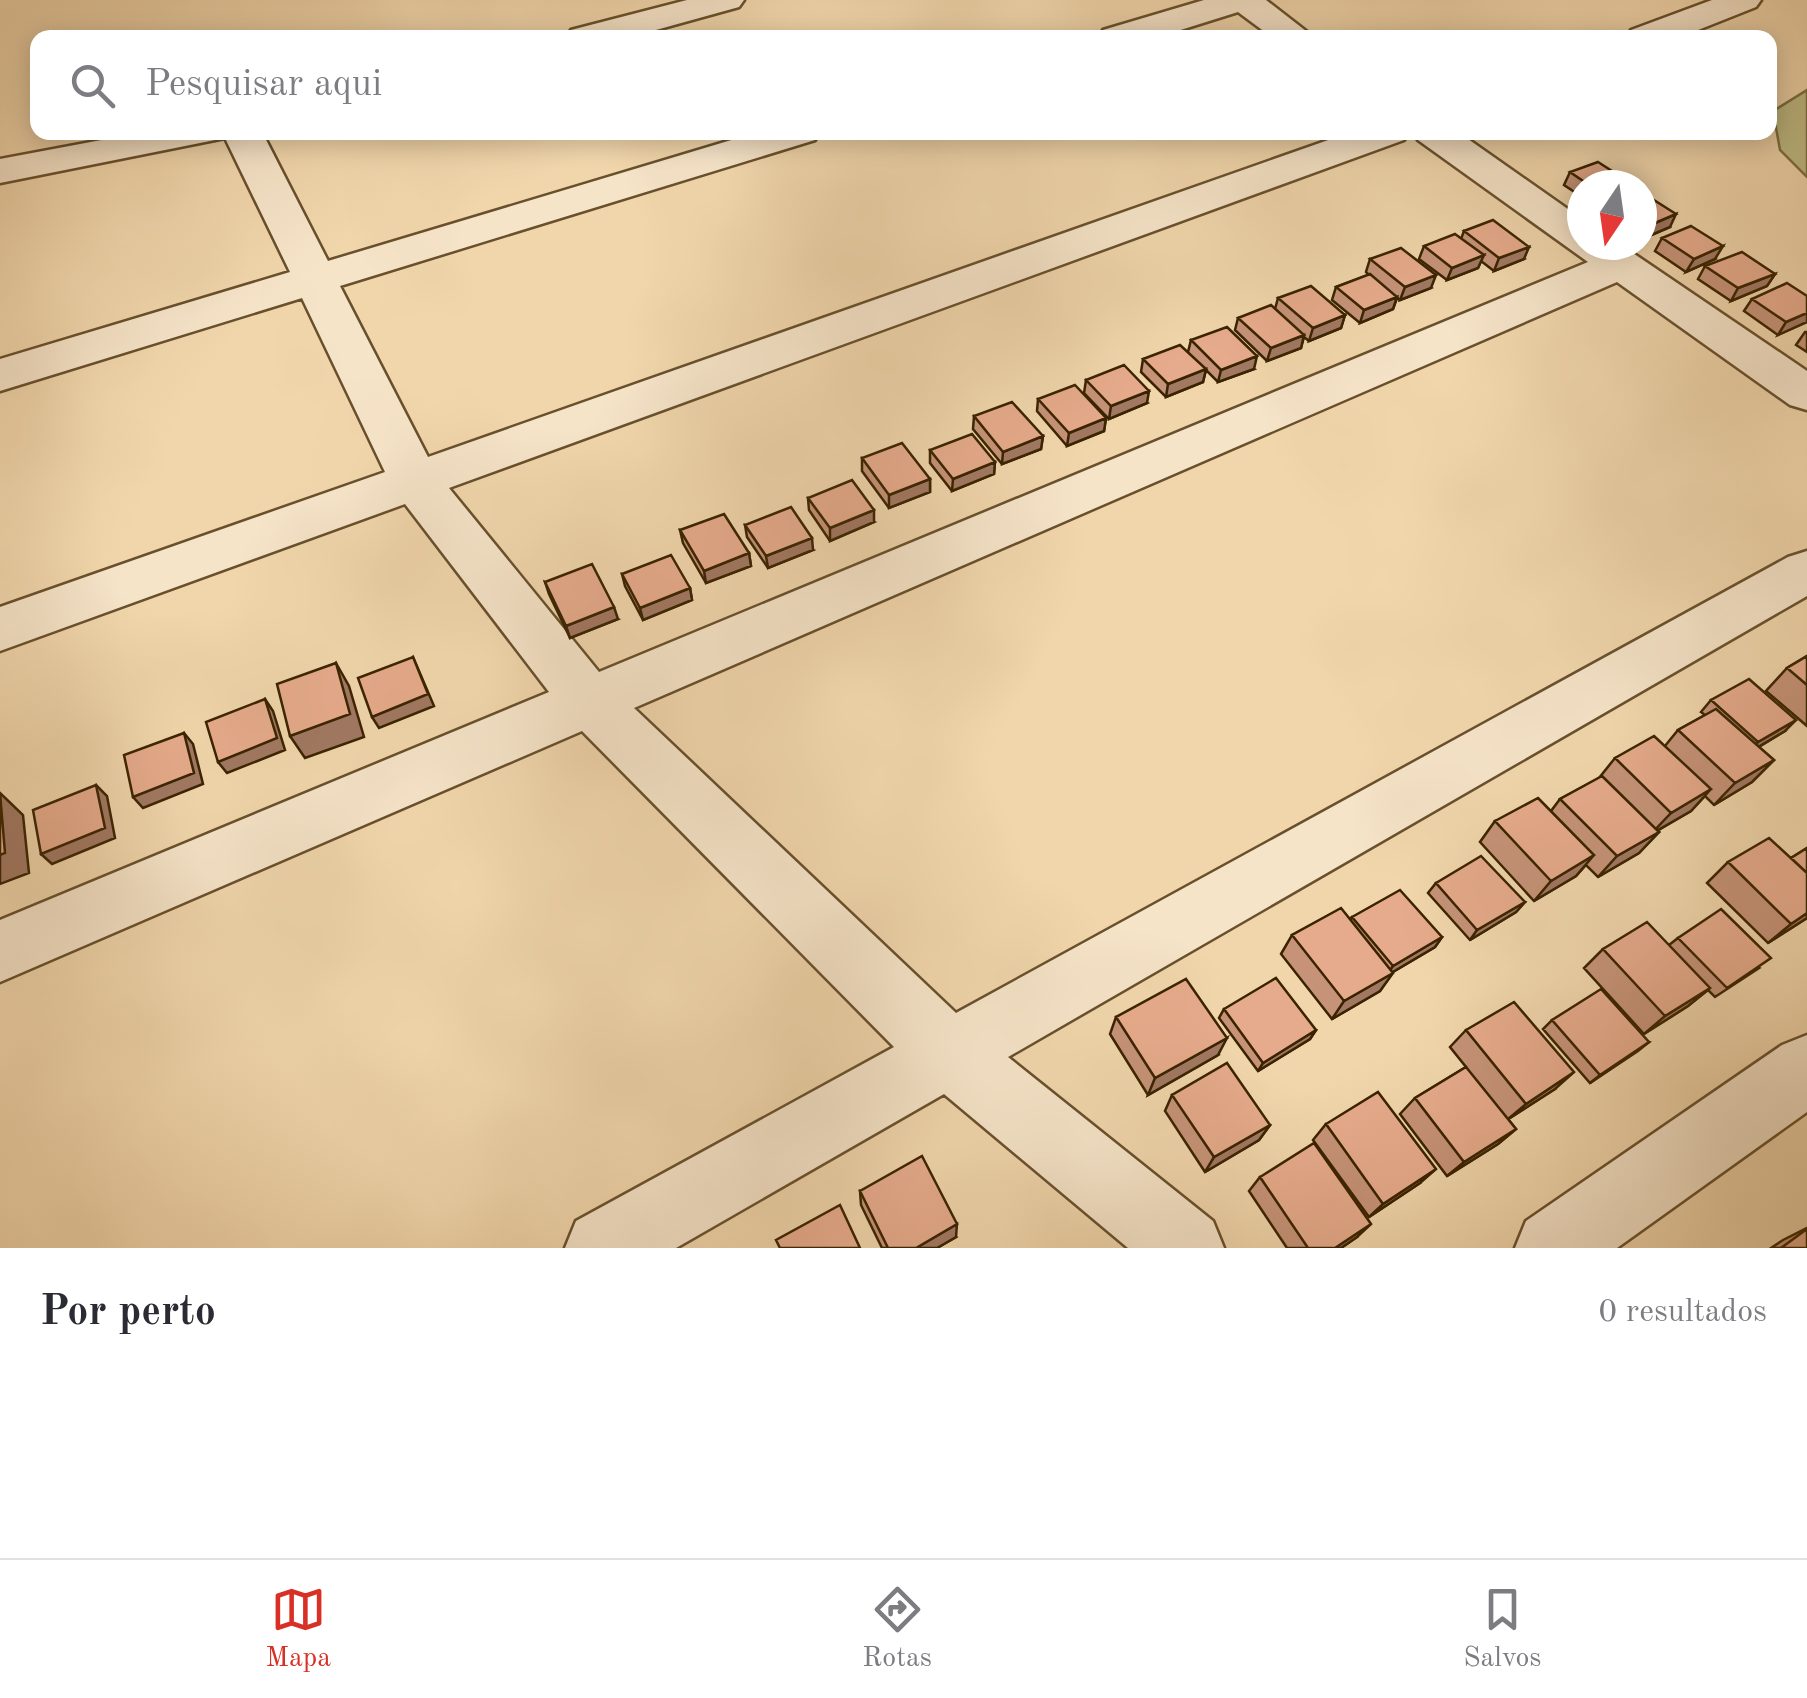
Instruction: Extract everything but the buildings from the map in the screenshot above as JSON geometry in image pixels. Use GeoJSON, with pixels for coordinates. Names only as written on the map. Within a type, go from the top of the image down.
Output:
{"type":"FeatureCollection","features":[{"type":"Feature","properties":{"kind":"street"},"geometry":{"type":"LineString","coordinates":[[614,30],[726,0]]}},
{"type":"Feature","properties":{"kind":"street"},"geometry":{"type":"LineString","coordinates":[[1143,30],[1242,0],[1285,30]]}},
{"type":"Feature","properties":{"kind":"street"},"geometry":{"type":"LineString","coordinates":[[1665,30],[1744,0]]}},
{"type":"Feature","properties":{"kind":"street"},"geometry":{"type":"LineString","coordinates":[[0,171],[167,140]]}},
{"type":"Feature","properties":{"kind":"street"},"geometry":{"type":"LineString","coordinates":[[246,140],[414,479],[587,699],[946,1052],[1186,1248]]}},
{"type":"Feature","properties":{"kind":"street"},"geometry":{"type":"LineString","coordinates":[[0,376],[775,140]]}},
{"type":"Feature","properties":{"kind":"street"},"geometry":{"type":"LineString","coordinates":[[0,629],[1367,140]]}},
{"type":"Feature","properties":{"kind":"street"},"geometry":{"type":"LineString","coordinates":[[1443,140],[1567,227]]}},
{"type":"Feature","properties":{"kind":"street"},"geometry":{"type":"LineString","coordinates":[[0,951],[587,699],[1573,260]]}},
{"type":"Feature","properties":{"kind":"street"},"geometry":{"type":"LineString","coordinates":[[1614,260],[1807,394]]}},
{"type":"Feature","properties":{"kind":"street"},"geometry":{"type":"LineString","coordinates":[[603,1248],[1807,571]]}},
{"type":"Feature","properties":{"kind":"street"},"geometry":{"type":"LineString","coordinates":[[1552,1248],[1807,1070]]}},
{"type":"Feature","properties":{"kind":"shaded area"},"geometry":{"type":"Polygon","coordinates":[[[1807,90],[1807,177],[1780,150],[1777,109],[1807,90]]]}}]}
